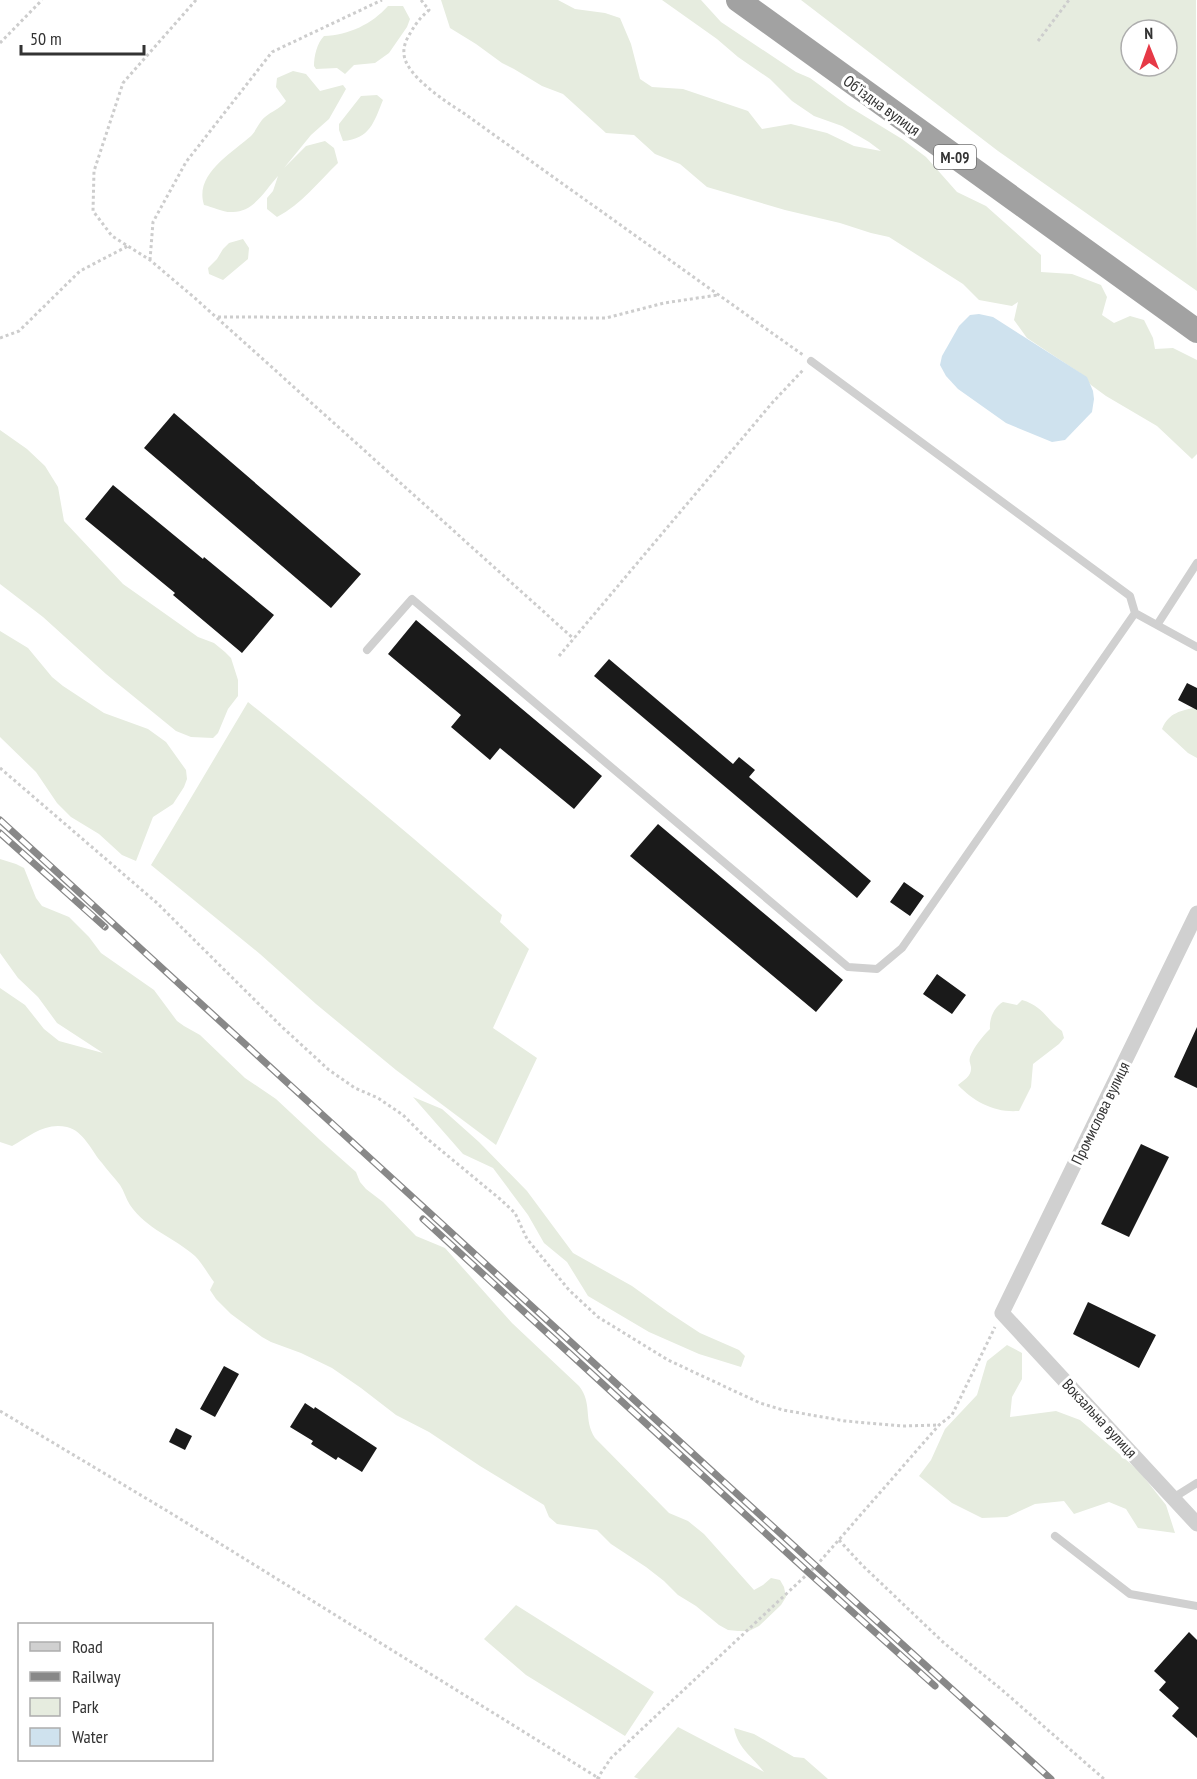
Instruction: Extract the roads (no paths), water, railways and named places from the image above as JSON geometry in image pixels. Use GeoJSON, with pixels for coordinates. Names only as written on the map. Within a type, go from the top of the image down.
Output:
{"type":"FeatureCollection","features":[{"type":"Feature","properties":{"kind":"highway","name":"Обʼїздна вулиця"},"geometry":{"type":"LineString","coordinates":[[738,0],[1197,332]]}},
{"type":"Feature","properties":{"kind":"street","name":"Промислова вулиця"},"geometry":{"type":"LineString","coordinates":[[1002,1312],[1197,913]]}},
{"type":"Feature","properties":{"kind":"street","name":"Вокзальна вулиця"},"geometry":{"type":"LineString","coordinates":[[1002,1312],[1197,1524]]}},
{"type":"Feature","properties":{"kind":"lane"},"geometry":{"type":"LineString","coordinates":[[811,361],[1130,596],[1135,613],[1197,647]]}},
{"type":"Feature","properties":{"kind":"lane"},"geometry":{"type":"LineString","coordinates":[[1157,625],[1197,563]]}},
{"type":"Feature","properties":{"kind":"lane"},"geometry":{"type":"LineString","coordinates":[[367,650],[412,599],[848,967],[877,969],[902,948],[1135,613]]}},
{"type":"Feature","properties":{"kind":"lane"},"geometry":{"type":"LineString","coordinates":[[1173,1498],[1197,1483]]}},
{"type":"Feature","properties":{"kind":"lane"},"geometry":{"type":"LineString","coordinates":[[1055,1536],[1130,1594],[1197,1606]]}},
{"type":"Feature","properties":{"kind":"water"},"geometry":{"type":"Polygon","coordinates":[[[970,315],[993,317],[1087,377],[1093,391],[1092,412],[1065,440],[1052,442],[1006,423],[958,389],[946,376],[940,365],[942,356],[959,326],[970,315]]]}},
{"type":"Feature","properties":{"kind":"railway"},"geometry":{"type":"LineString","coordinates":[[0,820],[1051,1779]]}},
{"type":"Feature","properties":{"kind":"railway"},"geometry":{"type":"LineString","coordinates":[[0,833],[105,927]]}},
{"type":"Feature","properties":{"kind":"railway"},"geometry":{"type":"LineString","coordinates":[[423,1219],[935,1686]]}}]}
